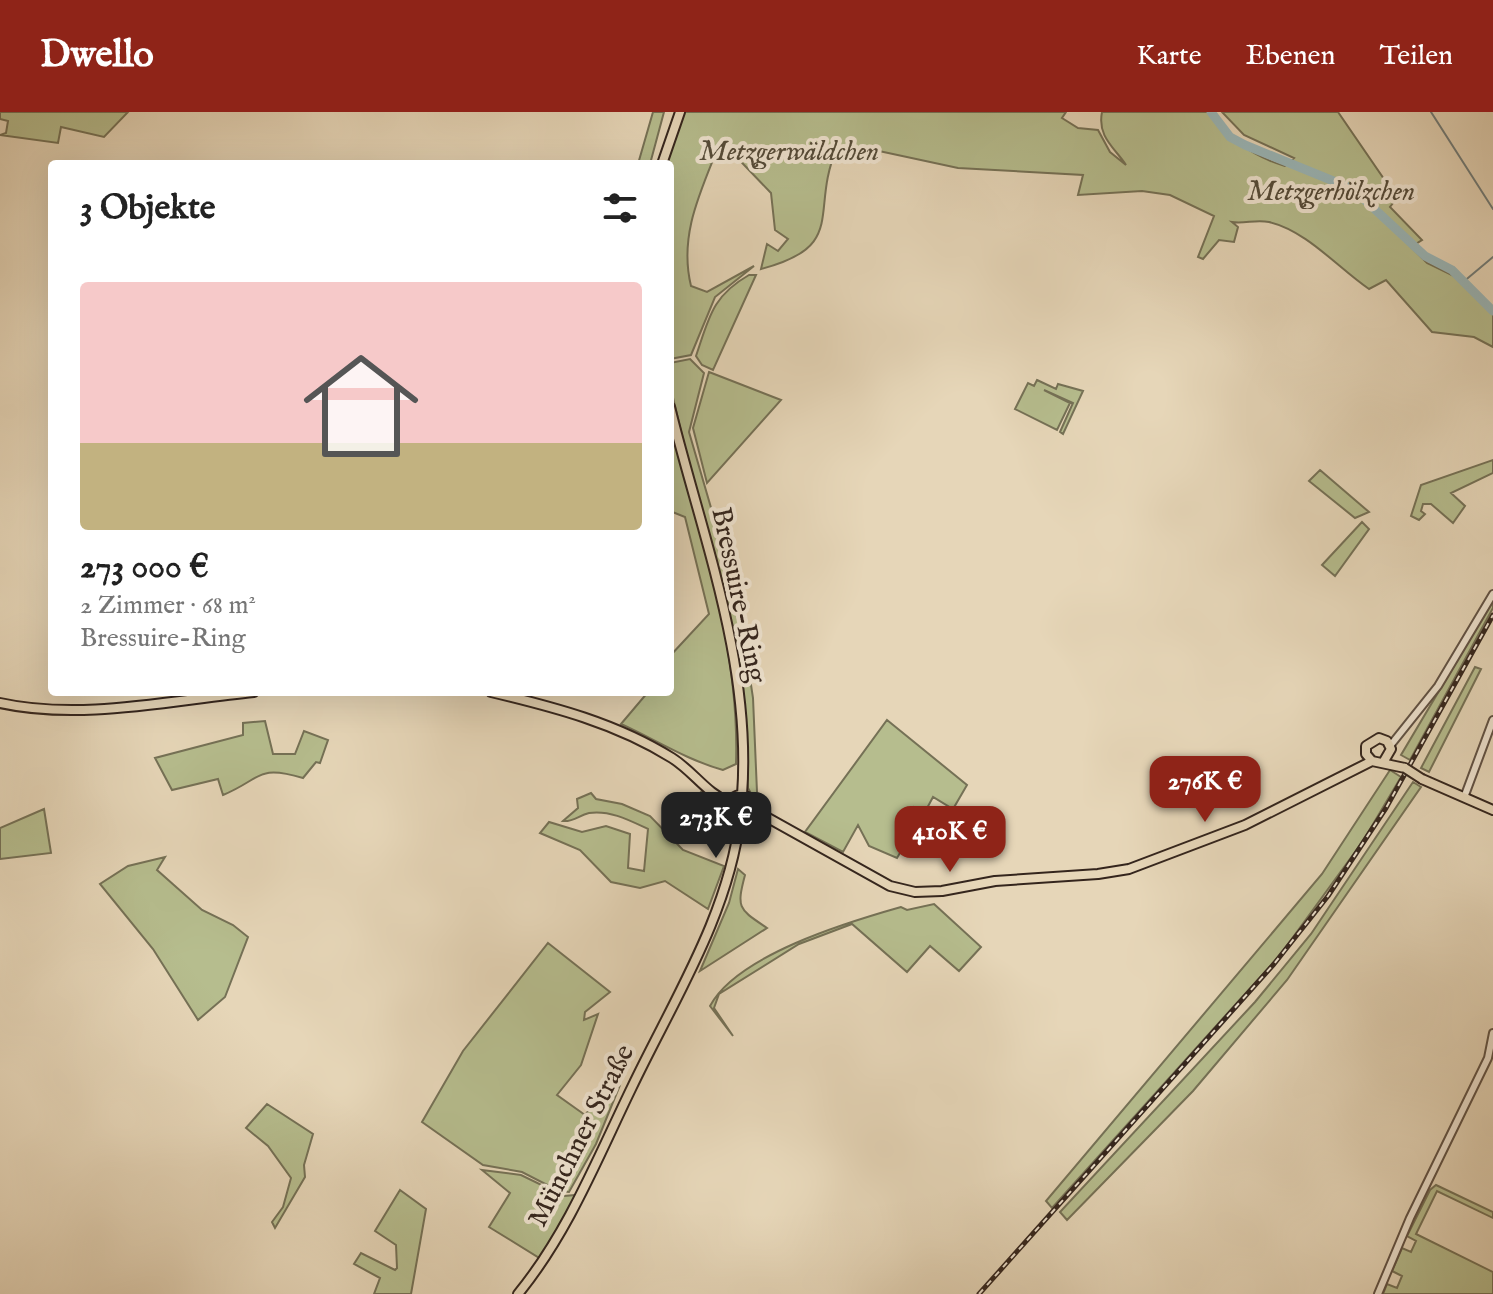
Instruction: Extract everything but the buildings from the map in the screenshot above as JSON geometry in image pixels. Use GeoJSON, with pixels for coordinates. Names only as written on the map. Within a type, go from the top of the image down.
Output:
{"type":"FeatureCollection","features":[{"type":"Feature","properties":{"kind":"main road"},"geometry":{"type":"LineString","coordinates":[[663,160],[680,112]]}},
{"type":"Feature","properties":{"kind":"main road","name":"Bressuire-Ring"},"geometry":{"type":"LineString","coordinates":[[674,422],[725,613],[739,701],[742,795]]}},
{"type":"Feature","properties":{"kind":"main road"},"geometry":{"type":"LineString","coordinates":[[0,703],[64,709],[209,696]]}},
{"type":"Feature","properties":{"kind":"main road"},"geometry":{"type":"LineString","coordinates":[[507,696],[571,712],[629,735],[674,759],[708,792],[730,803],[733,814],[740,818],[752,809]]}},
{"type":"Feature","properties":{"kind":"main road"},"geometry":{"type":"LineString","coordinates":[[1369,758],[1371,740],[1388,746],[1400,765]]}},
{"type":"Feature","properties":{"kind":"main road"},"geometry":{"type":"LineString","coordinates":[[1384,761],[1388,746]]}},
{"type":"Feature","properties":{"kind":"main road"},"geometry":{"type":"LineString","coordinates":[[730,803],[742,795],[750,799],[752,809],[872,878],[900,889],[928,892],[995,881],[1129,869],[1245,825],[1369,758],[1400,765],[1422,779],[1465,795],[1493,810]]}},
{"type":"Feature","properties":{"kind":"main road","name":"Münchner Straße"},"geometry":{"type":"LineString","coordinates":[[518,1294],[538,1269],[570,1214],[718,907],[740,818]]}},
{"type":"Feature","properties":{"kind":"street"},"geometry":{"type":"LineString","coordinates":[[1388,746],[1438,686],[1493,594]]}},
{"type":"Feature","properties":{"kind":"street"},"geometry":{"type":"LineString","coordinates":[[1465,795],[1493,720]]}},
{"type":"Feature","properties":{"kind":"street"},"geometry":{"type":"LineString","coordinates":[[1378,1294],[1404,1229],[1488,1058],[1493,1033]]}},
{"type":"Feature","properties":{"kind":"green space"},"geometry":{"type":"Polygon","coordinates":[[[0,112],[128,112],[104,137],[61,127],[58,143],[0,135],[6,133],[8,121],[0,119],[0,112]]]}},
{"type":"Feature","properties":{"kind":"green space"},"geometry":{"type":"Polygon","coordinates":[[[653,112],[664,112],[651,160],[639,160],[653,112]]]}},
{"type":"Feature","properties":{"kind":"green space"},"geometry":{"type":"Polygon","coordinates":[[[683,112],[1066,112],[1062,118],[1078,128],[1098,130],[1110,152],[1126,165],[1104,135],[1102,112],[1209,112],[1242,145],[1285,166],[1294,158],[1244,135],[1222,112],[1338,112],[1397,198],[1390,207],[1422,240],[1411,247],[1427,263],[1454,276],[1493,314],[1493,347],[1474,337],[1432,332],[1386,280],[1369,289],[1296,233],[1269,222],[1232,222],[1238,227],[1234,242],[1219,240],[1203,259],[1198,257],[1214,216],[1170,195],[1142,191],[1078,195],[1083,175],[958,168],[879,151],[837,148],[829,170],[822,224],[816,237],[806,249],[788,260],[761,269],[767,244],[778,251],[788,239],[775,230],[771,193],[725,145],[717,150],[693,216],[687,250],[691,286],[707,292],[754,266],[715,297],[691,355],[674,358],[674,160],[667,160],[683,112]]]}},
{"type":"Feature","properties":{"kind":"green space"},"geometry":{"type":"Polygon","coordinates":[[[749,275],[756,275],[713,370],[702,365],[696,356],[709,319],[727,291],[749,275]]]}},
{"type":"Feature","properties":{"kind":"green space"},"geometry":{"type":"Polygon","coordinates":[[[690,359],[704,373],[689,432],[723,549],[745,645],[753,698],[757,792],[753,797],[748,788],[741,684],[674,402],[674,362],[690,359]]]}},
{"type":"Feature","properties":{"kind":"green space"},"geometry":{"type":"Polygon","coordinates":[[[709,372],[781,400],[707,483],[693,428],[709,372]]]}},
{"type":"Feature","properties":{"kind":"green space"},"geometry":{"type":"Polygon","coordinates":[[[1037,380],[1056,389],[1058,384],[1083,391],[1063,434],[1060,432],[1073,403],[1044,390],[1070,403],[1057,430],[1015,409],[1028,383],[1034,386],[1037,380]]]}},
{"type":"Feature","properties":{"kind":"green space"},"geometry":{"type":"Polygon","coordinates":[[[674,435],[706,548],[732,677],[736,764],[723,770],[621,724],[645,696],[674,696],[674,652],[709,614],[685,517],[674,513],[674,435]]]}},
{"type":"Feature","properties":{"kind":"green space"},"geometry":{"type":"Polygon","coordinates":[[[1493,460],[1493,473],[1451,493],[1465,506],[1453,523],[1431,504],[1423,504],[1421,511],[1425,514],[1419,520],[1411,516],[1421,485],[1493,460]]]}},
{"type":"Feature","properties":{"kind":"green space"},"geometry":{"type":"Polygon","coordinates":[[[1320,470],[1369,512],[1355,518],[1309,481],[1320,470]]]}},
{"type":"Feature","properties":{"kind":"green space"},"geometry":{"type":"Polygon","coordinates":[[[1362,522],[1369,529],[1335,576],[1322,565],[1362,522]]]}},
{"type":"Feature","properties":{"kind":"green space"},"geometry":{"type":"Polygon","coordinates":[[[1493,600],[1493,608],[1410,760],[1401,755],[1493,600]]]}},
{"type":"Feature","properties":{"kind":"green space"},"geometry":{"type":"Polygon","coordinates":[[[1475,667],[1481,669],[1429,772],[1421,768],[1475,667]]]}},
{"type":"Feature","properties":{"kind":"green space"},"geometry":{"type":"Polygon","coordinates":[[[887,720],[967,785],[953,809],[933,797],[925,812],[914,807],[907,819],[918,822],[897,858],[869,846],[858,825],[843,852],[805,832],[887,720]]]}},
{"type":"Feature","properties":{"kind":"green space"},"geometry":{"type":"Polygon","coordinates":[[[265,721],[273,754],[295,754],[304,731],[328,740],[320,763],[316,762],[303,778],[267,773],[223,795],[218,779],[172,790],[155,758],[243,735],[243,723],[265,721]]]}},
{"type":"Feature","properties":{"kind":"green space"},"geometry":{"type":"Polygon","coordinates":[[[1390,770],[1401,777],[1363,841],[1280,955],[1052,1208],[1046,1201],[1322,874],[1390,770]]]}},
{"type":"Feature","properties":{"kind":"green space"},"geometry":{"type":"Polygon","coordinates":[[[1413,782],[1421,787],[1287,980],[1193,1091],[1067,1220],[1060,1212],[1255,1002],[1311,934],[1413,782]]]}},
{"type":"Feature","properties":{"kind":"green space"},"geometry":{"type":"Polygon","coordinates":[[[702,791],[729,815],[734,838],[722,833],[698,795],[702,791]]]}},
{"type":"Feature","properties":{"kind":"green space"},"geometry":{"type":"Polygon","coordinates":[[[591,793],[596,799],[622,804],[650,816],[683,850],[724,866],[708,909],[665,881],[640,888],[611,882],[580,850],[540,833],[549,822],[582,832],[606,826],[630,834],[628,868],[644,871],[648,829],[604,813],[589,813],[563,821],[578,808],[577,799],[591,793]]]}},
{"type":"Feature","properties":{"kind":"green space"},"geometry":{"type":"Polygon","coordinates":[[[44,809],[51,853],[0,859],[0,828],[44,809]]]}},
{"type":"Feature","properties":{"kind":"green space"},"geometry":{"type":"Polygon","coordinates":[[[165,857],[157,870],[202,910],[233,925],[248,937],[225,997],[198,1020],[153,949],[100,884],[128,866],[165,857]]]}},
{"type":"Feature","properties":{"kind":"green space"},"geometry":{"type":"Polygon","coordinates":[[[738,869],[745,875],[742,907],[767,928],[700,971],[729,903],[738,869]]]}},
{"type":"Feature","properties":{"kind":"green space"},"geometry":{"type":"Polygon","coordinates":[[[934,904],[981,947],[959,971],[930,946],[907,972],[852,924],[799,944],[719,994],[744,971],[768,956],[824,931],[901,907],[907,910],[934,904]]]}},
{"type":"Feature","properties":{"kind":"green space"},"geometry":{"type":"Polygon","coordinates":[[[548,943],[610,992],[585,1012],[584,1020],[598,1014],[581,1065],[557,1095],[585,1115],[613,1080],[620,1085],[596,1144],[569,1192],[559,1191],[522,1172],[483,1165],[422,1122],[463,1051],[548,943]]]}},
{"type":"Feature","properties":{"kind":"green space"},"geometry":{"type":"Polygon","coordinates":[[[719,994],[714,1008],[733,1036],[710,1006],[719,994]]]}},
{"type":"Feature","properties":{"kind":"green space"},"geometry":{"type":"Polygon","coordinates":[[[267,1104],[313,1134],[304,1165],[305,1177],[275,1228],[272,1222],[283,1207],[291,1178],[268,1146],[246,1128],[267,1104]]]}},
{"type":"Feature","properties":{"kind":"green space"},"geometry":{"type":"Polygon","coordinates":[[[482,1170],[521,1175],[564,1196],[576,1195],[541,1259],[489,1227],[510,1193],[482,1170]]]}},
{"type":"Feature","properties":{"kind":"green space"},"geometry":{"type":"Polygon","coordinates":[[[1436,1185],[1493,1212],[1493,1218],[1437,1191],[1416,1234],[1493,1272],[1493,1294],[1383,1294],[1387,1284],[1397,1288],[1402,1276],[1392,1271],[1402,1248],[1411,1252],[1416,1241],[1407,1236],[1430,1190],[1436,1185]]]}},
{"type":"Feature","properties":{"kind":"green space"},"geometry":{"type":"Polygon","coordinates":[[[400,1190],[426,1209],[411,1294],[374,1294],[380,1278],[354,1264],[361,1253],[395,1270],[397,1268],[396,1245],[375,1231],[400,1190]]]}},
{"type":"Feature","properties":{"kind":"waterway"},"geometry":{"type":"LineString","coordinates":[[1211,112],[1230,137],[1353,189],[1425,256],[1452,270],[1493,311]]}},
{"type":"Feature","properties":{"kind":"waterway"},"geometry":{"type":"LineString","coordinates":[[1431,112],[1493,209]]}},
{"type":"Feature","properties":{"kind":"waterway"},"geometry":{"type":"LineString","coordinates":[[1462,283],[1493,257]]}},
{"type":"Feature","properties":{"kind":"railway"},"geometry":{"type":"LineString","coordinates":[[979,1294],[1274,964],[1328,896],[1386,808],[1493,615]]}},
{"type":"Feature","properties":{"kind":"park label","name":"Metzgerwäldchen"},"geometry":{"type":"Point","coordinates":[789,152]}},
{"type":"Feature","properties":{"kind":"park label","name":"Metzgerhölzchen"},"geometry":{"type":"Point","coordinates":[1331,192]}}]}
